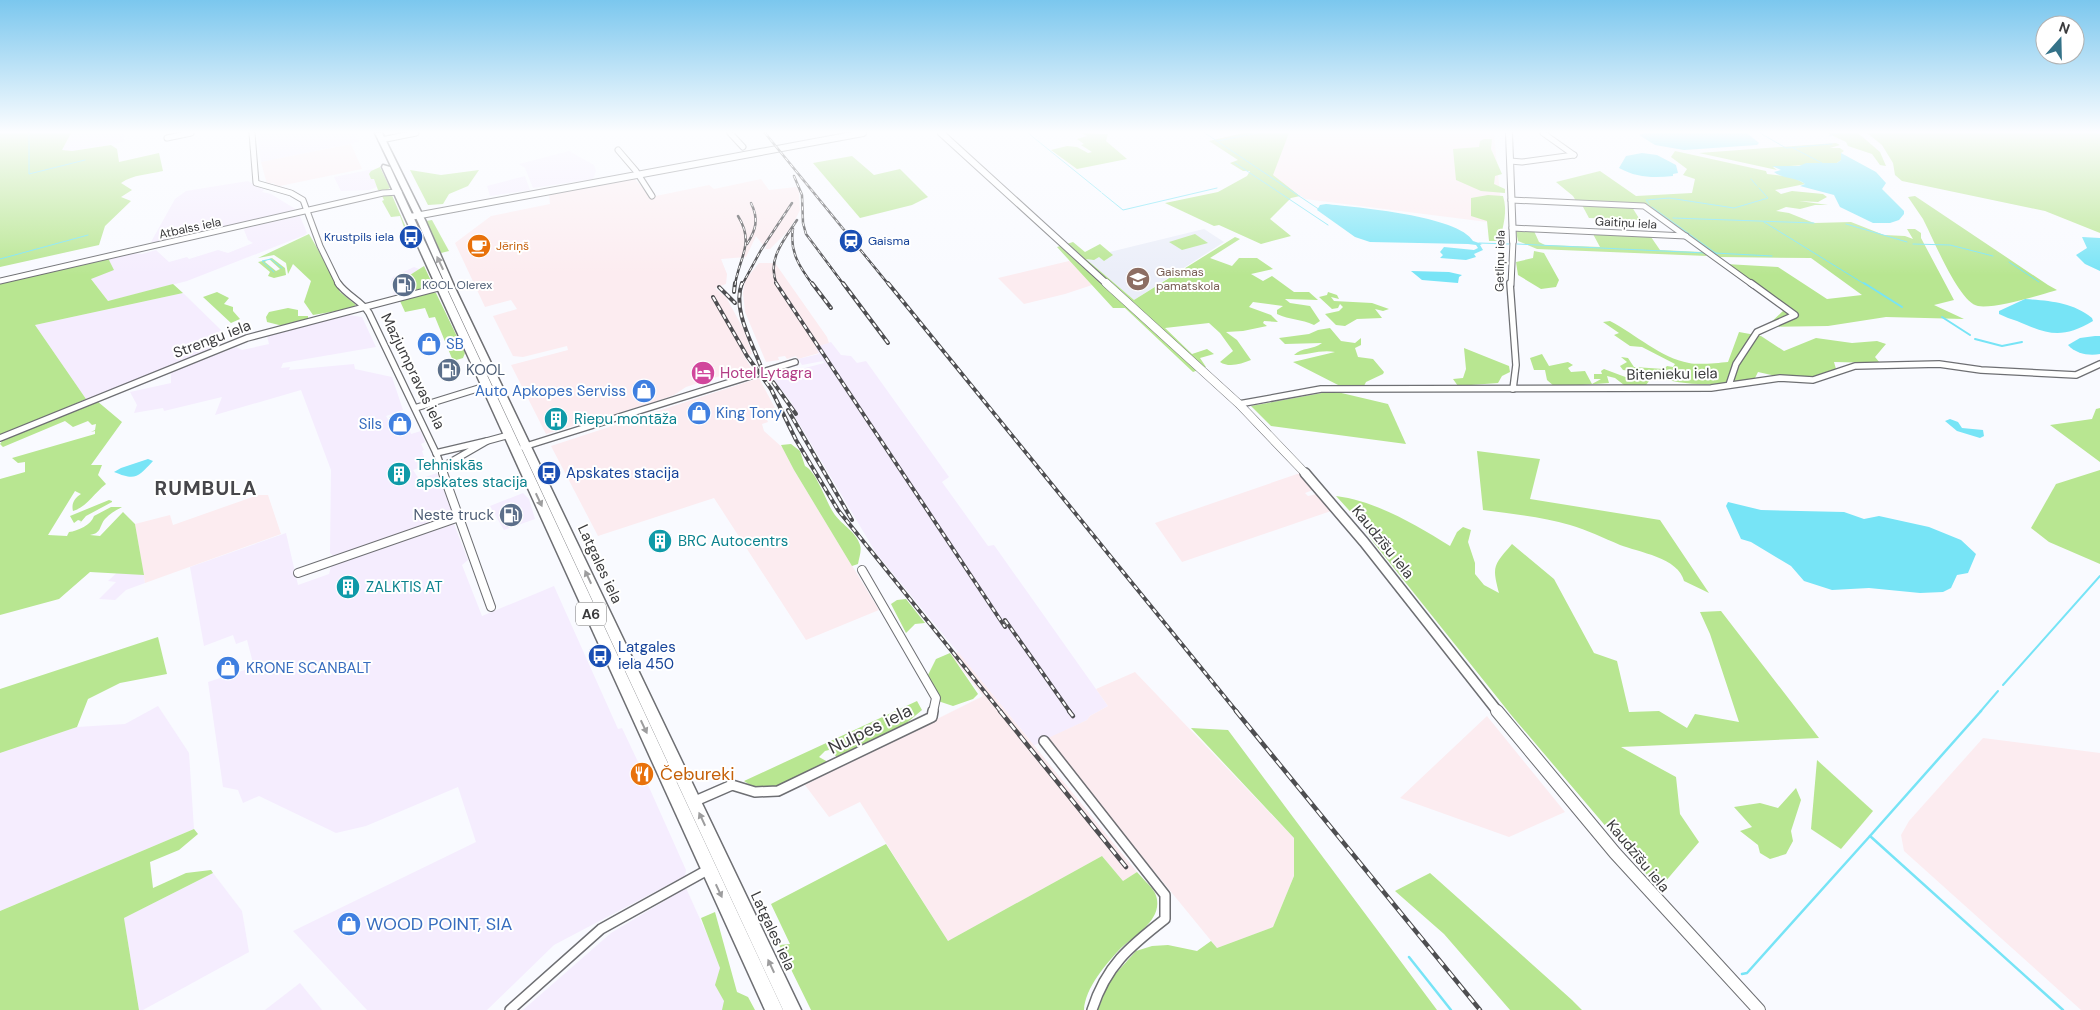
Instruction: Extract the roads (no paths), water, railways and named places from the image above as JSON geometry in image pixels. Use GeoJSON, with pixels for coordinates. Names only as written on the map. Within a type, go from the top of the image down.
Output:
{"type":"FeatureCollection","features":[{"type":"Feature","properties":{"kind":"highway","name":"Latgales iela"},"geometry":{"type":"LineString","coordinates":[[392,180],[414,216]]}},
{"type":"Feature","properties":{"kind":"highway","name":"Latgales iela"},"geometry":{"type":"LineString","coordinates":[[398,180],[637,696],[709,869],[774,1010]]}},
{"type":"Feature","properties":{"kind":"highway","name":"Latgales iela"},"geometry":{"type":"LineString","coordinates":[[446,286],[486,386],[509,434],[521,448]]}},
{"type":"Feature","properties":{"kind":"highway","name":"Latgales iela"},"geometry":{"type":"LineString","coordinates":[[637,696],[694,802],[792,1010]]}},
{"type":"Feature","properties":{"kind":"street","name":"Mazjumpravas iela"},"geometry":{"type":"LineString","coordinates":[[256,180],[256,183],[291,193],[304,200],[315,234],[344,291],[366,307],[442,467],[491,606]]}},
{"type":"Feature","properties":{"kind":"street"},"geometry":{"type":"LineString","coordinates":[[414,216],[604,180]]}},
{"type":"Feature","properties":{"kind":"street"},"geometry":{"type":"LineString","coordinates":[[641,180],[652,196]]}},
{"type":"Feature","properties":{"kind":"street","name":"Kaudzīšu iela"},"geometry":{"type":"LineString","coordinates":[[993,180],[1239,404],[1306,472],[1532,754],[1661,906],[1759,1010]]}},
{"type":"Feature","properties":{"kind":"street","name":"Getliņu iela"},"geometry":{"type":"LineString","coordinates":[[1510,180],[1513,241],[1510,278],[1516,365],[1513,389]]}},
{"type":"Feature","properties":{"kind":"street","name":"Atbalss iela"},"geometry":{"type":"LineString","coordinates":[[0,281],[295,215],[396,189]]}},
{"type":"Feature","properties":{"kind":"street","name":"Gaitiņu iela"},"geometry":{"type":"LineString","coordinates":[[1511,200],[1644,206],[1686,236]]}},
{"type":"Feature","properties":{"kind":"street","name":"Gaitiņu iela"},"geometry":{"type":"LineString","coordinates":[[1512,228],[1686,236]]}},
{"type":"Feature","properties":{"kind":"street"},"geometry":{"type":"LineString","coordinates":[[1686,236],[1795,315],[1757,332],[1740,358],[1729,385]]}},
{"type":"Feature","properties":{"kind":"street","name":"Strengu iela"},"geometry":{"type":"LineString","coordinates":[[0,438],[247,338],[446,286]]}},
{"type":"Feature","properties":{"kind":"street"},"geometry":{"type":"LineString","coordinates":[[521,448],[795,362]]}},
{"type":"Feature","properties":{"kind":"street","name":"Bitenieku iela"},"geometry":{"type":"LineString","coordinates":[[1239,404],[1321,389],[1711,388],[1780,378],[1813,380],[1855,366],[1939,364],[1980,370],[2076,375],[2100,364]]}},
{"type":"Feature","properties":{"kind":"street"},"geometry":{"type":"LineString","coordinates":[[415,408],[486,386]]}},
{"type":"Feature","properties":{"kind":"street"},"geometry":{"type":"LineString","coordinates":[[436,453],[509,434]]}},
{"type":"Feature","properties":{"kind":"street"},"geometry":{"type":"LineString","coordinates":[[442,467],[487,441]]}},
{"type":"Feature","properties":{"kind":"street"},"geometry":{"type":"LineString","coordinates":[[298,572],[458,516]]}},
{"type":"Feature","properties":{"kind":"street","name":"Nulpes iela"},"geometry":{"type":"LineString","coordinates":[[694,802],[732,785],[755,792],[778,790],[932,716],[936,698],[862,570]]}},
{"type":"Feature","properties":{"kind":"street"},"geometry":{"type":"LineString","coordinates":[[1044,741],[1165,896],[1165,919],[1116,959],[1098,986],[1092,1010]]}},
{"type":"Feature","properties":{"kind":"street"},"geometry":{"type":"LineString","coordinates":[[510,1010],[601,929],[722,861]]}},
{"type":"Feature","properties":{"kind":"water"},"geometry":{"type":"Polygon","coordinates":[[[1798,180],[1883,180],[1886,183],[1882,189],[1904,211],[1904,214],[1899,220],[1890,223],[1873,223],[1840,207],[1834,195],[1800,186],[1805,184],[1798,180]]]}},
{"type":"Feature","properties":{"kind":"water"},"geometry":{"type":"Polygon","coordinates":[[[1320,205],[1382,210],[1428,219],[1464,232],[1473,241],[1482,244],[1480,245],[1483,250],[1474,254],[1476,257],[1466,260],[1440,258],[1443,255],[1440,252],[1444,247],[1474,250],[1478,248],[1476,245],[1370,242],[1355,237],[1317,210],[1320,205]]]}},
{"type":"Feature","properties":{"kind":"water"},"geometry":{"type":"Polygon","coordinates":[[[2082,237],[2100,238],[2100,271],[2085,264],[2076,255],[2087,248],[2082,237]]]}},
{"type":"Feature","properties":{"kind":"water"},"geometry":{"type":"Polygon","coordinates":[[[1411,271],[1449,272],[1462,275],[1459,277],[1458,283],[1422,280],[1411,271]]]}},
{"type":"Feature","properties":{"kind":"water"},"geometry":{"type":"Polygon","coordinates":[[[2025,299],[2069,305],[2092,318],[2093,321],[2073,331],[2055,333],[2038,329],[1999,314],[1999,311],[2025,299]]]}},
{"type":"Feature","properties":{"kind":"water"},"geometry":{"type":"Polygon","coordinates":[[[2100,336],[2100,354],[2083,354],[2068,345],[2080,338],[2100,336]]]}},
{"type":"Feature","properties":{"kind":"water"},"geometry":{"type":"Polygon","coordinates":[[[1950,419],[1958,422],[1962,428],[1983,430],[1984,436],[1980,438],[1957,431],[1945,421],[1950,419]]]}},
{"type":"Feature","properties":{"kind":"water"},"geometry":{"type":"Polygon","coordinates":[[[148,459],[153,461],[144,471],[136,476],[132,477],[114,472],[121,468],[148,459]]]}},
{"type":"Feature","properties":{"kind":"water"},"geometry":{"type":"Polygon","coordinates":[[[1728,502],[1761,510],[1844,512],[1864,519],[1879,516],[1929,527],[1961,540],[1976,554],[1968,573],[1957,575],[1951,588],[1943,592],[1920,593],[1869,588],[1832,590],[1804,581],[1791,566],[1751,542],[1741,539],[1726,506],[1728,502]]]}},
{"type":"Feature","properties":{"kind":"waterway"},"geometry":{"type":"LineString","coordinates":[[1086,180],[1101,192]]}},
{"type":"Feature","properties":{"kind":"waterway"},"geometry":{"type":"LineString","coordinates":[[1261,180],[1328,225]]}},
{"type":"Feature","properties":{"kind":"waterway"},"geometry":{"type":"LineString","coordinates":[[1275,180],[1320,210]]}},
{"type":"Feature","properties":{"kind":"waterway"},"geometry":{"type":"LineString","coordinates":[[1752,180],[1757,186]]}},
{"type":"Feature","properties":{"kind":"waterway"},"geometry":{"type":"LineString","coordinates":[[1102,193],[1123,210],[1217,188]]}},
{"type":"Feature","properties":{"kind":"waterway"},"geometry":{"type":"LineString","coordinates":[[1649,204],[1646,200],[1669,198],[1734,208],[1768,198],[1759,188]]}},
{"type":"Feature","properties":{"kind":"waterway"},"geometry":{"type":"LineString","coordinates":[[1652,207],[1716,253]]}},
{"type":"Feature","properties":{"kind":"waterway"},"geometry":{"type":"LineString","coordinates":[[1673,218],[1814,223]]}},
{"type":"Feature","properties":{"kind":"waterway"},"geometry":{"type":"LineString","coordinates":[[1764,222],[1866,285]]}},
{"type":"Feature","properties":{"kind":"waterway"},"geometry":{"type":"LineString","coordinates":[[1846,224],[1907,242]]}},
{"type":"Feature","properties":{"kind":"waterway"},"geometry":{"type":"LineString","coordinates":[[0,259],[88,235]]}},
{"type":"Feature","properties":{"kind":"waterway"},"geometry":{"type":"LineString","coordinates":[[1479,243],[1509,244]]}},
{"type":"Feature","properties":{"kind":"waterway"},"geometry":{"type":"LineString","coordinates":[[1517,244],[1705,253]]}},
{"type":"Feature","properties":{"kind":"waterway"},"geometry":{"type":"LineString","coordinates":[[1913,244],[1950,245],[1993,256]]}},
{"type":"Feature","properties":{"kind":"waterway"},"geometry":{"type":"LineString","coordinates":[[1716,253],[1772,256]]}},
{"type":"Feature","properties":{"kind":"waterway"},"geometry":{"type":"LineString","coordinates":[[274,272],[262,261],[271,259],[282,268]]}},
{"type":"Feature","properties":{"kind":"waterway"},"geometry":{"type":"LineString","coordinates":[[2009,262],[2039,282]]}},
{"type":"Feature","properties":{"kind":"waterway"},"geometry":{"type":"LineString","coordinates":[[1864,283],[1902,307]]}},
{"type":"Feature","properties":{"kind":"waterway"},"geometry":{"type":"LineString","coordinates":[[1942,317],[1970,335]]}},
{"type":"Feature","properties":{"kind":"waterway"},"geometry":{"type":"LineString","coordinates":[[1975,339],[2002,346],[2022,342]]}},
{"type":"Feature","properties":{"kind":"waterway"},"geometry":{"type":"LineString","coordinates":[[2003,685],[2100,576]]}},
{"type":"Feature","properties":{"kind":"waterway"},"geometry":{"type":"LineString","coordinates":[[1980,712],[1998,691]]}},
{"type":"Feature","properties":{"kind":"waterway"},"geometry":{"type":"LineString","coordinates":[[1870,836],[1981,711]]}},
{"type":"Feature","properties":{"kind":"waterway"},"geometry":{"type":"LineString","coordinates":[[1742,974],[1747,973],[1870,836]]}},
{"type":"Feature","properties":{"kind":"waterway"},"geometry":{"type":"LineString","coordinates":[[1870,836],[2063,1010]]}},
{"type":"Feature","properties":{"kind":"waterway"},"geometry":{"type":"LineString","coordinates":[[1409,957],[1451,1010]]}},
{"type":"Feature","properties":{"kind":"railway"},"geometry":{"type":"LineString","coordinates":[[796,180],[802,195],[803,223],[806,234],[844,285]]}},
{"type":"Feature","properties":{"kind":"railway"},"geometry":{"type":"LineString","coordinates":[[803,180],[889,285]]}},
{"type":"Feature","properties":{"kind":"railway"},"geometry":{"type":"LineString","coordinates":[[747,244],[753,234],[756,219],[751,203]]}},
{"type":"Feature","properties":{"kind":"railway"},"geometry":{"type":"LineString","coordinates":[[742,285],[761,250],[792,203]]}},
{"type":"Feature","properties":{"kind":"railway"},"geometry":{"type":"LineString","coordinates":[[735,285],[746,243],[743,226],[738,216]]}},
{"type":"Feature","properties":{"kind":"railway"},"geometry":{"type":"LineString","coordinates":[[777,284],[774,276],[775,259],[782,243],[797,220]]}},
{"type":"Feature","properties":{"kind":"railway"},"geometry":{"type":"LineString","coordinates":[[793,229],[794,252],[813,285]]}},
{"type":"Feature","properties":{"kind":"railway"},"geometry":{"type":"LineString","coordinates":[[734,292],[735,283]]}},
{"type":"Feature","properties":{"kind":"railway"},"geometry":{"type":"LineString","coordinates":[[742,283],[739,304],[741,315],[761,367]]}},
{"type":"Feature","properties":{"kind":"railway"},"geometry":{"type":"LineString","coordinates":[[812,283],[831,308]]}},
{"type":"Feature","properties":{"kind":"railway"},"geometry":{"type":"LineString","coordinates":[[843,283],[888,343]]}},
{"type":"Feature","properties":{"kind":"railway"},"geometry":{"type":"LineString","coordinates":[[888,283],[1237,712]]}},
{"type":"Feature","properties":{"kind":"railway"},"geometry":{"type":"LineString","coordinates":[[777,284],[1005,627]]}},
{"type":"Feature","properties":{"kind":"railway"},"geometry":{"type":"LineString","coordinates":[[719,287],[735,303]]}},
{"type":"Feature","properties":{"kind":"railway"},"geometry":{"type":"LineString","coordinates":[[713,297],[747,356],[771,389],[796,440],[838,510],[1001,712]]}},
{"type":"Feature","properties":{"kind":"railway"},"geometry":{"type":"LineString","coordinates":[[773,382],[796,414]]}},
{"type":"Feature","properties":{"kind":"railway"},"geometry":{"type":"LineString","coordinates":[[788,410],[852,520]]}},
{"type":"Feature","properties":{"kind":"railway"},"geometry":{"type":"LineString","coordinates":[[1005,620],[1070,712]]}},
{"type":"Feature","properties":{"kind":"railway"},"geometry":{"type":"LineString","coordinates":[[1000,711],[1126,867]]}},
{"type":"Feature","properties":{"kind":"railway"},"geometry":{"type":"LineString","coordinates":[[1069,711],[1073,716]]}},
{"type":"Feature","properties":{"kind":"railway"},"geometry":{"type":"LineString","coordinates":[[1236,711],[1480,1010]]}},
{"type":"Feature","properties":{"kind":"place","name":"Krustpils iela"},"geometry":{"type":"Point","coordinates":[411,237]}},
{"type":"Feature","properties":{"kind":"place","name":"Gaisma"},"geometry":{"type":"Point","coordinates":[851,241]}},
{"type":"Feature","properties":{"kind":"place","name":"Jēriņš"},"geometry":{"type":"Point","coordinates":[479,246]}},
{"type":"Feature","properties":{"kind":"place","name":"Gaismas pamatskola"},"geometry":{"type":"Point","coordinates":[1138,279]}},
{"type":"Feature","properties":{"kind":"place","name":"KOOL Olerex"},"geometry":{"type":"Point","coordinates":[404,285]}},
{"type":"Feature","properties":{"kind":"place","name":"SB"},"geometry":{"type":"Point","coordinates":[429,344]}},
{"type":"Feature","properties":{"kind":"place","name":"KOOL"},"geometry":{"type":"Point","coordinates":[449,370]}},
{"type":"Feature","properties":{"kind":"place","name":"Hotel Lytagra"},"geometry":{"type":"Point","coordinates":[703,373]}},
{"type":"Feature","properties":{"kind":"place","name":"Auto Apkopes Serviss"},"geometry":{"type":"Point","coordinates":[644,391]}},
{"type":"Feature","properties":{"kind":"place","name":"King Tony"},"geometry":{"type":"Point","coordinates":[699,413]}},
{"type":"Feature","properties":{"kind":"place","name":"Riepu montāža"},"geometry":{"type":"Point","coordinates":[556,419]}},
{"type":"Feature","properties":{"kind":"place","name":"Sils"},"geometry":{"type":"Point","coordinates":[400,424]}},
{"type":"Feature","properties":{"kind":"place","name":"Apskates stacija"},"geometry":{"type":"Point","coordinates":[549,473]}},
{"type":"Feature","properties":{"kind":"place","name":"Tehniskās apskates stacija"},"geometry":{"type":"Point","coordinates":[399,474]}},
{"type":"Feature","properties":{"kind":"place","name":"Neste truck"},"geometry":{"type":"Point","coordinates":[511,515]}},
{"type":"Feature","properties":{"kind":"place","name":"BRC Autocentrs"},"geometry":{"type":"Point","coordinates":[660,541]}},
{"type":"Feature","properties":{"kind":"place","name":"ZALKTIS AT"},"geometry":{"type":"Point","coordinates":[348,587]}},
{"type":"Feature","properties":{"kind":"place","name":"Latgales iela 450"},"geometry":{"type":"Point","coordinates":[600,656]}},
{"type":"Feature","properties":{"kind":"place","name":"KRONE SCANBALT"},"geometry":{"type":"Point","coordinates":[228,668]}},
{"type":"Feature","properties":{"kind":"place","name":"Čebureki"},"geometry":{"type":"Point","coordinates":[642,774]}},
{"type":"Feature","properties":{"kind":"place","name":"WOOD POINT, SIA"},"geometry":{"type":"Point","coordinates":[349,924]}},
{"type":"Feature","properties":{"kind":"district","name":"RUMBULA"},"geometry":{"type":"Point","coordinates":[206,488]}}]}
